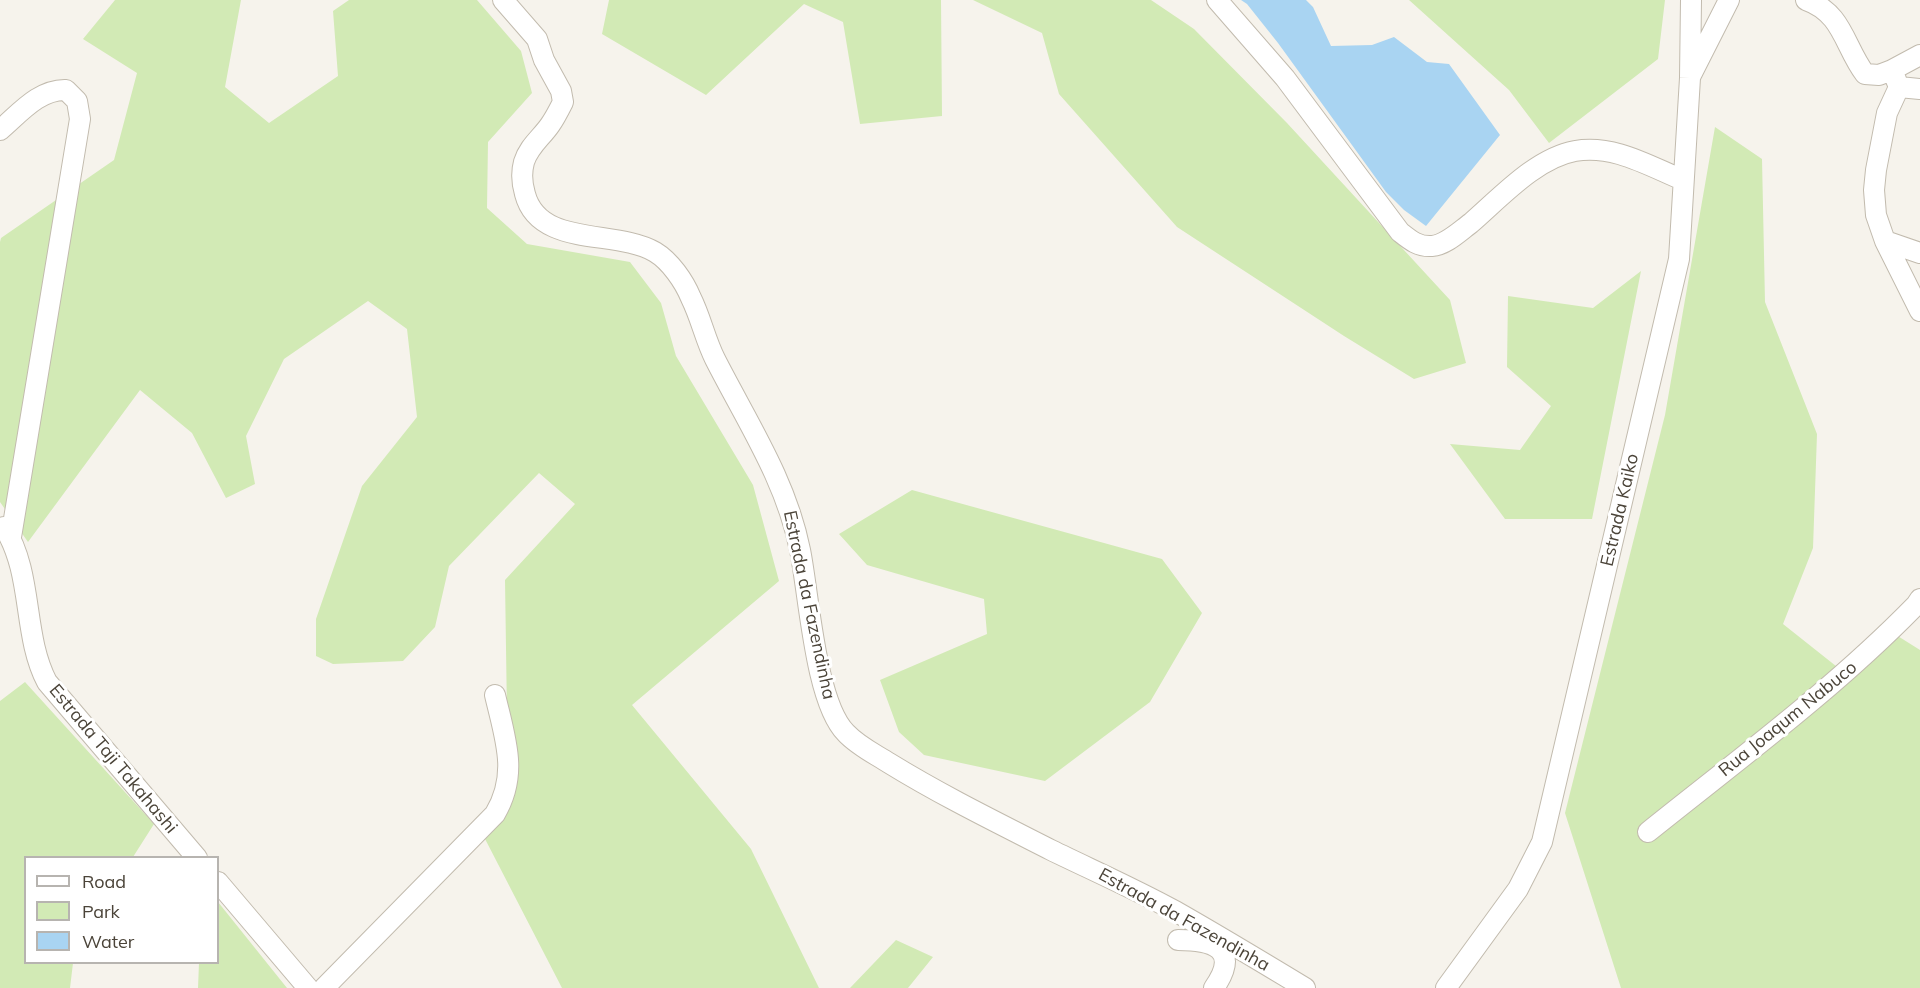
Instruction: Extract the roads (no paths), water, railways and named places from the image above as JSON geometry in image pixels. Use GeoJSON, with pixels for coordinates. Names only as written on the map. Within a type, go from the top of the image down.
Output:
{"type":"FeatureCollection","features":[{"type":"Feature","properties":{"kind":"street","name":"Estrada da Fazendinha"},"geometry":{"type":"LineString","coordinates":[[503,0],[537,39],[544,60],[561,92],[563,102],[548,127],[527,153],[522,168],[522,183],[529,209],[534,216],[558,230],[646,248],[666,261],[692,298],[707,343],[775,471],[790,509],[801,551],[804,582],[822,680],[839,726],[856,742],[910,776],[1173,910],[1305,988]]}},
{"type":"Feature","properties":{"kind":"street"},"geometry":{"type":"LineString","coordinates":[[1217,0],[1286,78],[1400,232],[1414,244],[1433,246],[1456,235],[1534,169],[1554,157],[1574,151],[1590,149],[1614,151],[1683,180]]}},
{"type":"Feature","properties":{"kind":"street","name":"Estrada Kaiko"},"geometry":{"type":"LineString","coordinates":[[1446,988],[1518,889],[1542,843],[1679,259],[1691,0]]}},
{"type":"Feature","properties":{"kind":"street"},"geometry":{"type":"LineString","coordinates":[[1689,78],[1729,0]]}},
{"type":"Feature","properties":{"kind":"street"},"geometry":{"type":"LineString","coordinates":[[1806,0],[1815,3],[1840,27],[1865,74],[1896,78],[1920,89]]}},
{"type":"Feature","properties":{"kind":"street"},"geometry":{"type":"LineString","coordinates":[[1920,55],[1896,78],[1875,170],[1874,189],[1876,215],[1885,241],[1920,311]]}},
{"type":"Feature","properties":{"kind":"street"},"geometry":{"type":"LineString","coordinates":[[0,130],[34,101],[54,90],[66,90],[77,101],[80,119],[11,537]]}},
{"type":"Feature","properties":{"kind":"street"},"geometry":{"type":"LineString","coordinates":[[1885,241],[1920,253]]}},
{"type":"Feature","properties":{"kind":"street","name":"Estrada Taji Takahashi"},"geometry":{"type":"LineString","coordinates":[[0,520],[11,537],[24,578],[36,657],[47,682],[195,856]]}},
{"type":"Feature","properties":{"kind":"street","name":"Rua Joaqum Nabuco"},"geometry":{"type":"LineString","coordinates":[[1648,832],[1818,696],[1877,645],[1916,606],[1920,599]]}},
{"type":"Feature","properties":{"kind":"street"},"geometry":{"type":"LineString","coordinates":[[324,988],[495,814],[504,800],[509,774],[507,747],[495,695]]}},
{"type":"Feature","properties":{"kind":"street"},"geometry":{"type":"LineString","coordinates":[[219,883],[308,988]]}},
{"type":"Feature","properties":{"kind":"street"},"geometry":{"type":"LineString","coordinates":[[1178,940],[1195,940],[1218,947],[1225,960],[1225,969],[1214,988]]}},
{"type":"Feature","properties":{"kind":"water"},"geometry":{"type":"Polygon","coordinates":[[[1241,0],[1306,0],[1313,7],[1331,46],[1372,45],[1394,37],[1427,62],[1449,64],[1500,135],[1426,226],[1404,210],[1386,192],[1278,43],[1247,4],[1241,0]]]}}]}
